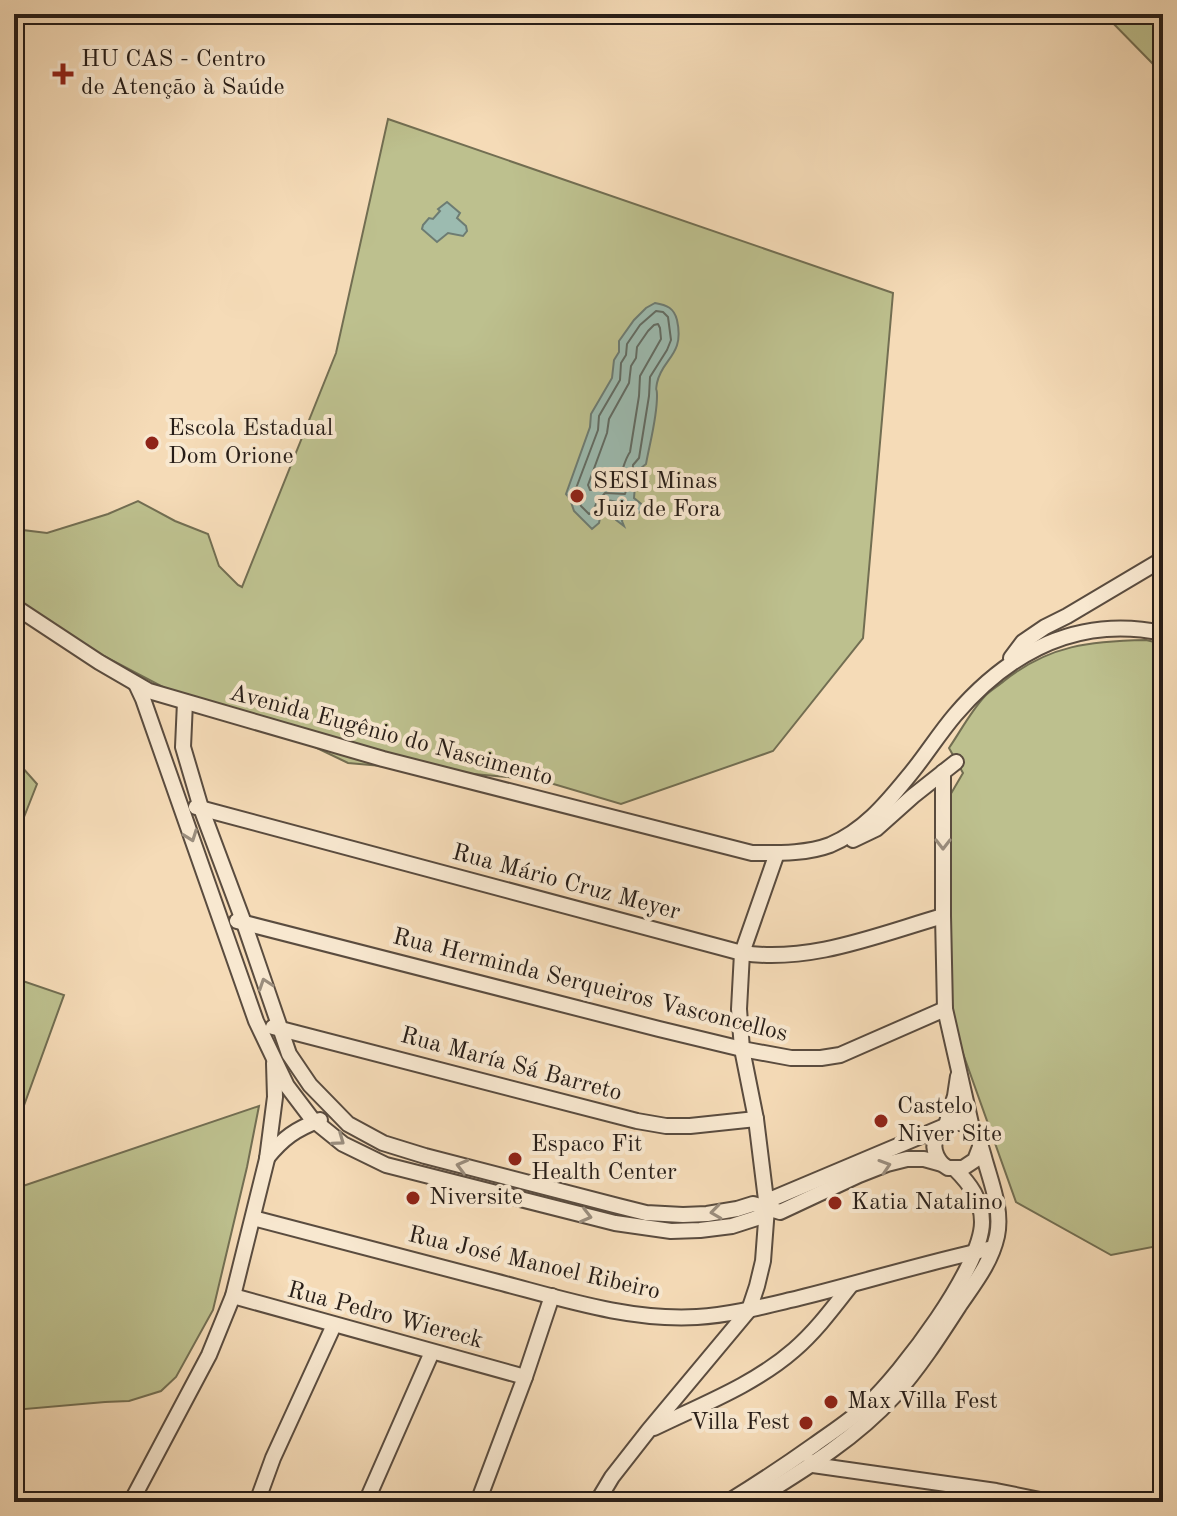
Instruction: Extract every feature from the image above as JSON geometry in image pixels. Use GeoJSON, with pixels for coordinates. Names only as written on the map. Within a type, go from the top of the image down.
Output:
{"type":"FeatureCollection","features":[{"type":"Feature","properties":{"kind":"street"},"geometry":{"type":"LineString","coordinates":[[1006,665],[1023,642],[1045,627],[1163,559]]}},
{"type":"Feature","properties":{"kind":"street","name":"Avenida Eugênio do Nascimento"},"geometry":{"type":"LineString","coordinates":[[14,606],[149,691],[383,759],[752,853],[799,852],[829,845],[854,831],[878,813],[954,716],[985,684],[1006,665],[1043,644],[1093,629],[1144,629],[1163,633]]}},
{"type":"Feature","properties":{"kind":"street"},"geometry":{"type":"LineString","coordinates":[[136,684],[258,1025],[287,1086],[315,1121],[349,1147],[386,1165],[419,1174],[615,1223],[671,1231],[732,1226],[760,1217],[774,1198],[907,1159],[924,1159],[963,1168],[975,1160],[980,1147]]}},
{"type":"Feature","properties":{"kind":"street"},"geometry":{"type":"LineString","coordinates":[[185,702],[182,737],[201,808],[289,1054],[310,1085],[348,1124],[383,1143],[425,1156],[646,1213],[707,1214],[753,1204],[767,1208]]}},
{"type":"Feature","properties":{"kind":"street"},"geometry":{"type":"LineString","coordinates":[[156,738],[171,745],[182,737]]}},
{"type":"Feature","properties":{"kind":"street"},"geometry":{"type":"LineString","coordinates":[[829,845],[855,839],[876,829],[956,762]]}},
{"type":"Feature","properties":{"kind":"street","name":"Avenida Eugênio do Nascimento"},"geometry":{"type":"LineString","coordinates":[[777,853],[847,826],[873,807],[917,766]]}},
{"type":"Feature","properties":{"kind":"street"},"geometry":{"type":"LineString","coordinates":[[943,772],[945,1009],[972,1128]]}},
{"type":"Feature","properties":{"kind":"street","name":"Rua Mário Cruz Meyer"},"geometry":{"type":"LineString","coordinates":[[179,804],[742,953],[782,956],[835,948],[943,916]]}},
{"type":"Feature","properties":{"kind":"street"},"geometry":{"type":"LineString","coordinates":[[597,1502],[612,1477],[648,1431],[749,1310],[763,1261],[767,1208],[756,1119],[742,1049],[739,1009],[742,953],[777,853]]}},
{"type":"Feature","properties":{"kind":"street","name":"Rua Herminda Serqueiros Vasconcellos"},"geometry":{"type":"LineString","coordinates":[[220,918],[742,1049],[791,1058],[840,1055],[945,1009]]}},
{"type":"Feature","properties":{"kind":"street","name":"Rua María Sá Barreto"},"geometry":{"type":"LineString","coordinates":[[258,1025],[280,1027],[637,1121],[690,1126],[756,1119]]}},
{"type":"Feature","properties":{"kind":"street"},"geometry":{"type":"LineString","coordinates":[[131,1502],[209,1355],[233,1296],[267,1159],[275,1097],[274,1059]]}},
{"type":"Feature","properties":{"kind":"street"},"geometry":{"type":"LineString","coordinates":[[728,1502],[912,1375],[936,1330],[967,1271],[980,1237],[982,1221],[974,1192],[934,1150],[934,1142],[955,1096],[958,1068]]}},
{"type":"Feature","properties":{"kind":"street"},"geometry":{"type":"LineString","coordinates":[[267,1159],[279,1143],[296,1130],[337,1113]]}},
{"type":"Feature","properties":{"kind":"street"},"geometry":{"type":"LineString","coordinates":[[829,1181],[958,1122],[977,1133],[996,1198],[999,1219],[997,1236],[981,1274],[936,1330]]}},
{"type":"Feature","properties":{"kind":"street"},"geometry":{"type":"LineString","coordinates":[[419,1174],[425,1156]]}},
{"type":"Feature","properties":{"kind":"street"},"geometry":{"type":"LineString","coordinates":[[520,1199],[525,1183]]}},
{"type":"Feature","properties":{"kind":"street"},"geometry":{"type":"LineString","coordinates":[[615,1223],[618,1206]]}},
{"type":"Feature","properties":{"kind":"street","name":"Rua José Manoel Ribeiro"},"geometry":{"type":"LineString","coordinates":[[253,1218],[552,1296],[637,1315],[671,1318],[749,1310],[993,1248]]}},
{"type":"Feature","properties":{"kind":"street"},"geometry":{"type":"LineString","coordinates":[[648,1431],[740,1386],[779,1361],[815,1330],[851,1285]]}},
{"type":"Feature","properties":{"kind":"street","name":"Rua Pedro Wiereck"},"geometry":{"type":"LineString","coordinates":[[233,1296],[525,1377]]}},
{"type":"Feature","properties":{"kind":"street"},"geometry":{"type":"LineString","coordinates":[[478,1502],[552,1296]]}},
{"type":"Feature","properties":{"kind":"street"},"geometry":{"type":"LineString","coordinates":[[257,1502],[273,1458],[334,1325]]}},
{"type":"Feature","properties":{"kind":"street"},"geometry":{"type":"LineString","coordinates":[[366,1502],[432,1352]]}},
{"type":"Feature","properties":{"kind":"street"},"geometry":{"type":"LineString","coordinates":[[752,1502],[813,1465],[876,1414],[888,1393]]}},
{"type":"Feature","properties":{"kind":"street"},"geometry":{"type":"LineString","coordinates":[[803,1452],[813,1465],[996,1491],[1040,1501]]}},
{"type":"Feature","properties":{"kind":"green space"},"geometry":{"type":"Polygon","coordinates":[[[1104,14],[1163,14],[1163,67],[1154,65],[1104,14]]]}},
{"type":"Feature","properties":{"kind":"green space","name":"SESI Minas Juiz de Fora"},"geometry":{"type":"Polygon","coordinates":[[[388,119],[893,293],[863,638],[773,751],[621,804],[540,780],[348,763],[267,724],[180,696],[77,642],[14,602],[14,529],[47,533],[138,501],[208,534],[219,566],[242,587],[336,353],[388,119]]]}},
{"type":"Feature","properties":{"kind":"green space"},"geometry":{"type":"Polygon","coordinates":[[[1146,640],[1163,644],[1163,1245],[1111,1255],[1016,1202],[950,1017],[949,797],[963,773],[949,748],[985,696],[1037,660],[1071,647],[1146,640]]]}},
{"type":"Feature","properties":{"kind":"green space"},"geometry":{"type":"Polygon","coordinates":[[[14,758],[37,784],[24,817],[14,828],[14,758]]]}},
{"type":"Feature","properties":{"kind":"green space"},"geometry":{"type":"Polygon","coordinates":[[[14,978],[64,995],[14,1133],[14,978]]]}},
{"type":"Feature","properties":{"kind":"green space"},"geometry":{"type":"Polygon","coordinates":[[[259,1106],[213,1310],[176,1377],[161,1391],[129,1401],[14,1410],[14,1189],[259,1106]]]}},
{"type":"Feature","properties":{"kind":"water"},"geometry":{"type":"Polygon","coordinates":[[[447,202],[460,213],[457,218],[467,231],[463,236],[448,233],[437,242],[422,229],[423,225],[429,218],[433,219],[440,211],[438,209],[447,202]]]}},
{"type":"Feature","properties":{"kind":"water"},"geometry":{"type":"Polygon","coordinates":[[[655,303],[672,310],[679,332],[676,349],[657,383],[653,430],[646,464],[639,473],[648,481],[635,487],[634,498],[645,507],[635,516],[628,510],[624,512],[624,526],[616,520],[615,514],[620,509],[618,502],[608,500],[599,523],[592,529],[574,511],[566,494],[590,427],[591,414],[612,378],[619,341],[634,320],[655,303]]]}},
{"type":"Feature","properties":{"kind":"place","name":"HU CAS - Centro de Atenção à Saúde"},"geometry":{"type":"Point","coordinates":[63,74]}},
{"type":"Feature","properties":{"kind":"place","name":"Escola Estadual Dom Orione"},"geometry":{"type":"Point","coordinates":[152,443]}},
{"type":"Feature","properties":{"kind":"place","name":"SESI Minas Juiz de Fora"},"geometry":{"type":"Point","coordinates":[577,496]}},
{"type":"Feature","properties":{"kind":"place","name":"Castelo Niver Site"},"geometry":{"type":"Point","coordinates":[881,1121]}},
{"type":"Feature","properties":{"kind":"place","name":"Espaco Fit Health Center"},"geometry":{"type":"Point","coordinates":[515,1159]}},
{"type":"Feature","properties":{"kind":"place","name":"Niversite"},"geometry":{"type":"Point","coordinates":[413,1198]}},
{"type":"Feature","properties":{"kind":"place","name":"Katia Natalino"},"geometry":{"type":"Point","coordinates":[835,1203]}},
{"type":"Feature","properties":{"kind":"place","name":"Max Villa Fest"},"geometry":{"type":"Point","coordinates":[831,1402]}},
{"type":"Feature","properties":{"kind":"place","name":"Villa Fest"},"geometry":{"type":"Point","coordinates":[806,1423]}}]}
